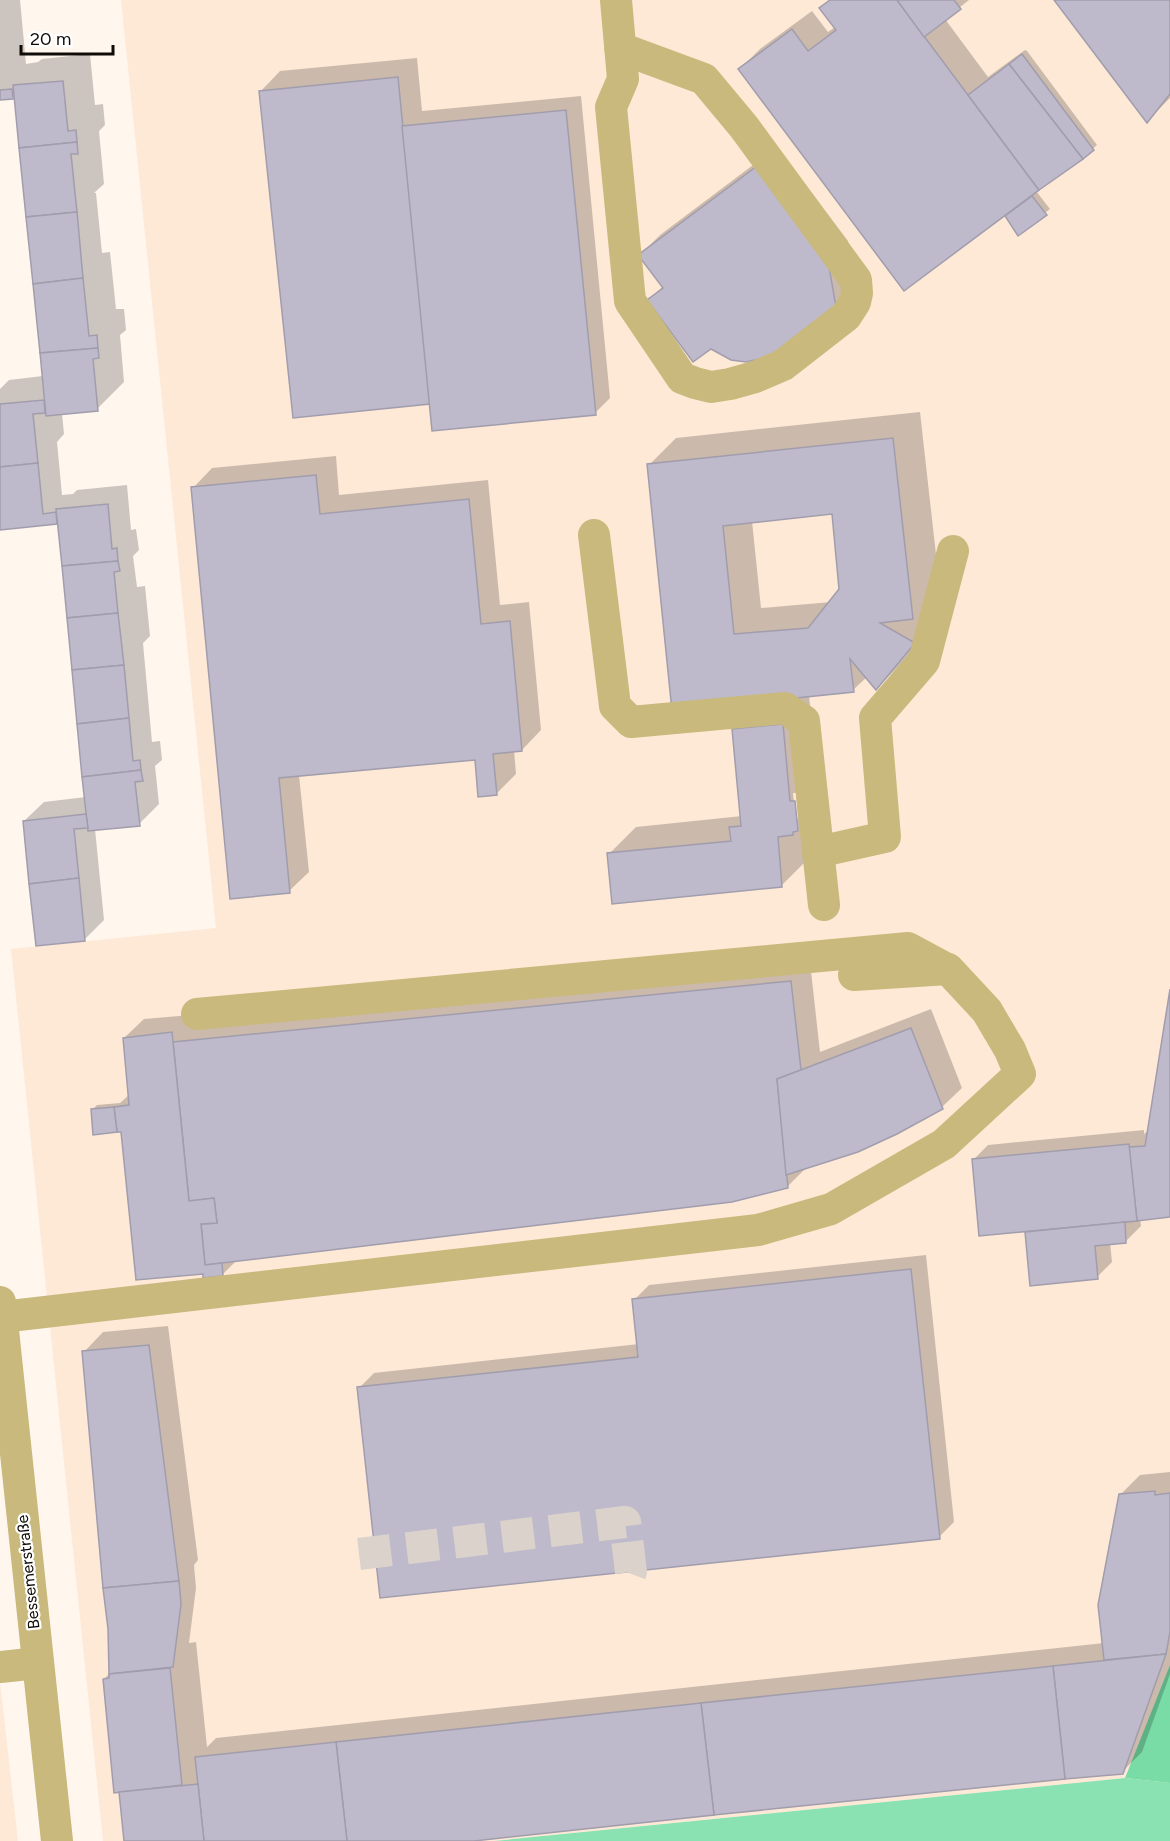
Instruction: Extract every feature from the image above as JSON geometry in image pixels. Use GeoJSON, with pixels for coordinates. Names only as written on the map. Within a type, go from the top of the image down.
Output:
{"type":"FeatureCollection","features":[{"type":"Feature","properties":{"kind":"street"},"geometry":{"type":"LineString","coordinates":[[616,0],[620,48],[623,79],[611,108],[630,301],[682,378],[711,387],[755,377],[783,365],[846,316],[855,302],[856,280],[744,127],[704,79],[620,48]]}},
{"type":"Feature","properties":{"kind":"street"},"geometry":{"type":"LineString","coordinates":[[594,535],[615,706],[631,722],[785,708],[804,721],[824,905]]}},
{"type":"Feature","properties":{"kind":"street"},"geometry":{"type":"LineString","coordinates":[[818,852],[885,837],[875,718],[924,661],[953,551]]}},
{"type":"Feature","properties":{"kind":"street"},"geometry":{"type":"LineString","coordinates":[[1,1309],[758,1230],[831,1209],[944,1144],[1020,1074],[1010,1050],[992,1020],[948,969],[908,948],[196,1014]]}},
{"type":"Feature","properties":{"kind":"street"},"geometry":{"type":"LineString","coordinates":[[854,975],[948,969]]}},
{"type":"Feature","properties":{"kind":"street","name":"Bessemerstraße"},"geometry":{"type":"LineString","coordinates":[[1,1309],[57,1841]]}},
{"type":"Feature","properties":{"kind":"street"},"geometry":{"type":"LineString","coordinates":[[0,1666],[38,1663]]}},
{"type":"Feature","properties":{"kind":"shaded area"},"geometry":{"type":"Polygon","coordinates":[[[121,0],[1170,0],[1170,1665],[1125,1778],[494,1841],[103,1841],[11,949],[216,928],[121,0]]]}},
{"type":"Feature","properties":{"kind":"shaded area"},"geometry":{"type":"Polygon","coordinates":[[[0,1682],[18,1841],[0,1841],[0,1682]]]}},
{"type":"Feature","properties":{"kind":"green space"},"geometry":{"type":"Polygon","coordinates":[[[1170,1665],[1170,1783],[1125,1778],[1170,1665]]]}},
{"type":"Feature","properties":{"kind":"green space"},"geometry":{"type":"Polygon","coordinates":[[[1125,1778],[1170,1783],[1170,1841],[494,1841],[1125,1778]]]}},
{"type":"Feature","properties":{"kind":"building"},"geometry":{"type":"Polygon","coordinates":[[[830,0],[897,0],[1039,190],[904,291],[738,69],[792,29],[808,51],[836,30],[819,8],[830,0]]]}},
{"type":"Feature","properties":{"kind":"building"},"geometry":{"type":"Polygon","coordinates":[[[897,0],[954,0],[961,9],[924,37],[897,0]]]}},
{"type":"Feature","properties":{"kind":"building"},"geometry":{"type":"Polygon","coordinates":[[[1054,0],[1170,0],[1170,94],[1147,123],[1054,0]]]}},
{"type":"Feature","properties":{"kind":"building"},"geometry":{"type":"Polygon","coordinates":[[[1022,54],[1094,150],[1083,159],[1009,64],[1022,54]]]}},
{"type":"Feature","properties":{"kind":"building"},"geometry":{"type":"Polygon","coordinates":[[[1009,64],[1083,159],[1039,190],[968,95],[1009,64]]]}},
{"type":"Feature","properties":{"kind":"building"},"geometry":{"type":"Polygon","coordinates":[[[398,77],[430,404],[293,418],[259,91],[398,77]]]}},
{"type":"Feature","properties":{"kind":"building"},"geometry":{"type":"Polygon","coordinates":[[[63,81],[68,131],[76,130],[77,142],[19,148],[13,85],[63,81]]]}},
{"type":"Feature","properties":{"kind":"building"},"geometry":{"type":"Polygon","coordinates":[[[12,89],[13,99],[0,100],[0,90],[12,89]]]}},
{"type":"Feature","properties":{"kind":"building"},"geometry":{"type":"Polygon","coordinates":[[[566,110],[596,415],[432,431],[402,126],[566,110]]]}},
{"type":"Feature","properties":{"kind":"building"},"geometry":{"type":"Polygon","coordinates":[[[77,142],[78,154],[71,154],[77,212],[26,217],[19,148],[77,142]]]}},
{"type":"Feature","properties":{"kind":"building"},"geometry":{"type":"Polygon","coordinates":[[[757,166],[828,261],[836,307],[769,357],[746,362],[731,360],[711,349],[693,362],[647,300],[663,288],[638,255],[757,166]]]}},
{"type":"Feature","properties":{"kind":"building"},"geometry":{"type":"Polygon","coordinates":[[[1032,196],[1047,215],[1018,236],[1005,216],[1032,196]]]}},
{"type":"Feature","properties":{"kind":"building"},"geometry":{"type":"Polygon","coordinates":[[[77,212],[83,278],[33,284],[26,217],[77,212]]]}},
{"type":"Feature","properties":{"kind":"building"},"geometry":{"type":"Polygon","coordinates":[[[83,278],[89,336],[97,335],[98,348],[40,353],[33,284],[83,278]]]}},
{"type":"Feature","properties":{"kind":"building"},"geometry":{"type":"Polygon","coordinates":[[[98,348],[99,358],[93,359],[98,411],[46,416],[40,353],[98,348]]]}},
{"type":"Feature","properties":{"kind":"building"},"geometry":{"type":"Polygon","coordinates":[[[44,400],[45,413],[33,414],[38,463],[0,467],[0,404],[44,400]]]}},
{"type":"Feature","properties":{"kind":"building"},"geometry":{"type":"Polygon","coordinates":[[[893,438],[913,619],[880,623],[915,643],[876,690],[850,659],[854,692],[672,711],[647,464],[893,438]],[[832,514],[723,526],[734,634],[808,628],[839,589],[832,514]]]}},
{"type":"Feature","properties":{"kind":"building"},"geometry":{"type":"Polygon","coordinates":[[[38,463],[43,514],[56,512],[57,524],[0,530],[0,467],[38,463]]]}},
{"type":"Feature","properties":{"kind":"building"},"geometry":{"type":"Polygon","coordinates":[[[316,475],[320,514],[469,499],[481,624],[510,621],[522,751],[493,754],[497,795],[478,797],[475,760],[279,778],[290,893],[230,899],[191,487],[316,475]]]}},
{"type":"Feature","properties":{"kind":"building"},"geometry":{"type":"Polygon","coordinates":[[[108,504],[112,549],[117,548],[118,561],[62,566],[56,509],[108,504]]]}},
{"type":"Feature","properties":{"kind":"building"},"geometry":{"type":"Polygon","coordinates":[[[118,561],[120,571],[114,572],[118,613],[67,618],[62,566],[118,561]]]}},
{"type":"Feature","properties":{"kind":"building"},"geometry":{"type":"Polygon","coordinates":[[[118,613],[124,665],[72,670],[67,618],[118,613]]]}},
{"type":"Feature","properties":{"kind":"building"},"geometry":{"type":"Polygon","coordinates":[[[124,665],[129,718],[77,724],[72,670],[124,665]]]}},
{"type":"Feature","properties":{"kind":"building"},"geometry":{"type":"Polygon","coordinates":[[[129,718],[133,761],[140,760],[141,770],[82,777],[77,724],[129,718]]]}},
{"type":"Feature","properties":{"kind":"building"},"geometry":{"type":"Polygon","coordinates":[[[783,724],[790,801],[795,801],[798,831],[793,832],[793,835],[778,837],[782,887],[612,904],[607,853],[731,841],[729,827],[741,826],[732,729],[783,724]]]}},
{"type":"Feature","properties":{"kind":"building"},"geometry":{"type":"Polygon","coordinates":[[[141,770],[143,781],[135,782],[140,826],[88,831],[82,777],[141,770]]]}},
{"type":"Feature","properties":{"kind":"building"},"geometry":{"type":"Polygon","coordinates":[[[86,814],[88,828],[74,829],[79,878],[29,884],[23,821],[86,814]]]}},
{"type":"Feature","properties":{"kind":"building"},"geometry":{"type":"Polygon","coordinates":[[[79,878],[85,941],[36,946],[29,884],[79,878]]]}},
{"type":"Feature","properties":{"kind":"building"},"geometry":{"type":"Polygon","coordinates":[[[791,981],[801,1070],[777,1079],[788,1188],[732,1202],[205,1265],[201,1224],[217,1223],[214,1198],[189,1201],[173,1042],[791,981]]]}},
{"type":"Feature","properties":{"kind":"building"},"geometry":{"type":"Polygon","coordinates":[[[1170,989],[1170,1217],[1137,1221],[1129,1147],[1145,1146],[1170,989]]]}},
{"type":"Feature","properties":{"kind":"building"},"geometry":{"type":"Polygon","coordinates":[[[911,1028],[943,1109],[858,1152],[786,1175],[777,1079],[911,1028]]]}},
{"type":"Feature","properties":{"kind":"building"},"geometry":{"type":"Polygon","coordinates":[[[172,1032],[189,1201],[214,1198],[217,1223],[201,1224],[205,1265],[222,1263],[223,1276],[203,1278],[203,1274],[136,1280],[121,1132],[117,1132],[114,1107],[129,1105],[123,1038],[172,1032]]]}},
{"type":"Feature","properties":{"kind":"building"},"geometry":{"type":"Polygon","coordinates":[[[114,1107],[117,1132],[93,1135],[91,1109],[114,1107]]]}},
{"type":"Feature","properties":{"kind":"building"},"geometry":{"type":"Polygon","coordinates":[[[1129,1144],[1137,1221],[979,1236],[972,1159],[1129,1144]]]}},
{"type":"Feature","properties":{"kind":"building"},"geometry":{"type":"Polygon","coordinates":[[[1125,1222],[1126,1243],[1095,1246],[1098,1279],[1030,1286],[1025,1232],[1125,1222]]]}},
{"type":"Feature","properties":{"kind":"building"},"geometry":{"type":"Polygon","coordinates":[[[911,1269],[940,1539],[380,1598],[357,1387],[638,1357],[632,1299],[911,1269]]]}},
{"type":"Feature","properties":{"kind":"building"},"geometry":{"type":"Polygon","coordinates":[[[149,1345],[179,1581],[103,1588],[82,1351],[149,1345]]]}},
{"type":"Feature","properties":{"kind":"building"},"geometry":{"type":"Polygon","coordinates":[[[1155,1491],[1155,1495],[1170,1493],[1170,1632],[1166,1654],[1104,1660],[1098,1605],[1119,1494],[1155,1491]]]}},
{"type":"Feature","properties":{"kind":"building"},"geometry":{"type":"Polygon","coordinates":[[[179,1581],[181,1604],[173,1667],[109,1674],[108,1629],[103,1588],[179,1581]]]}},
{"type":"Feature","properties":{"kind":"building"},"geometry":{"type":"Polygon","coordinates":[[[1166,1654],[1123,1774],[1065,1779],[1053,1666],[1166,1654]]]}},
{"type":"Feature","properties":{"kind":"building"},"geometry":{"type":"Polygon","coordinates":[[[1053,1666],[1065,1779],[714,1815],[701,1703],[1053,1666]]]}},
{"type":"Feature","properties":{"kind":"building"},"geometry":{"type":"Polygon","coordinates":[[[170,1668],[182,1785],[114,1793],[103,1679],[109,1678],[109,1674],[170,1668]]]}},
{"type":"Feature","properties":{"kind":"building"},"geometry":{"type":"Polygon","coordinates":[[[701,1703],[714,1815],[474,1841],[347,1841],[336,1742],[701,1703]]]}},
{"type":"Feature","properties":{"kind":"building"},"geometry":{"type":"Polygon","coordinates":[[[336,1742],[347,1841],[204,1841],[195,1757],[336,1742]]]}},
{"type":"Feature","properties":{"kind":"building"},"geometry":{"type":"Polygon","coordinates":[[[198,1784],[204,1841],[124,1841],[119,1792],[198,1784]]]}},
{"type":"Feature","properties":{"kind":"tunnel"},"geometry":{"type":"LineString","coordinates":[[359,1554],[625,1522],[631,1572],[625,1588]]}}]}
